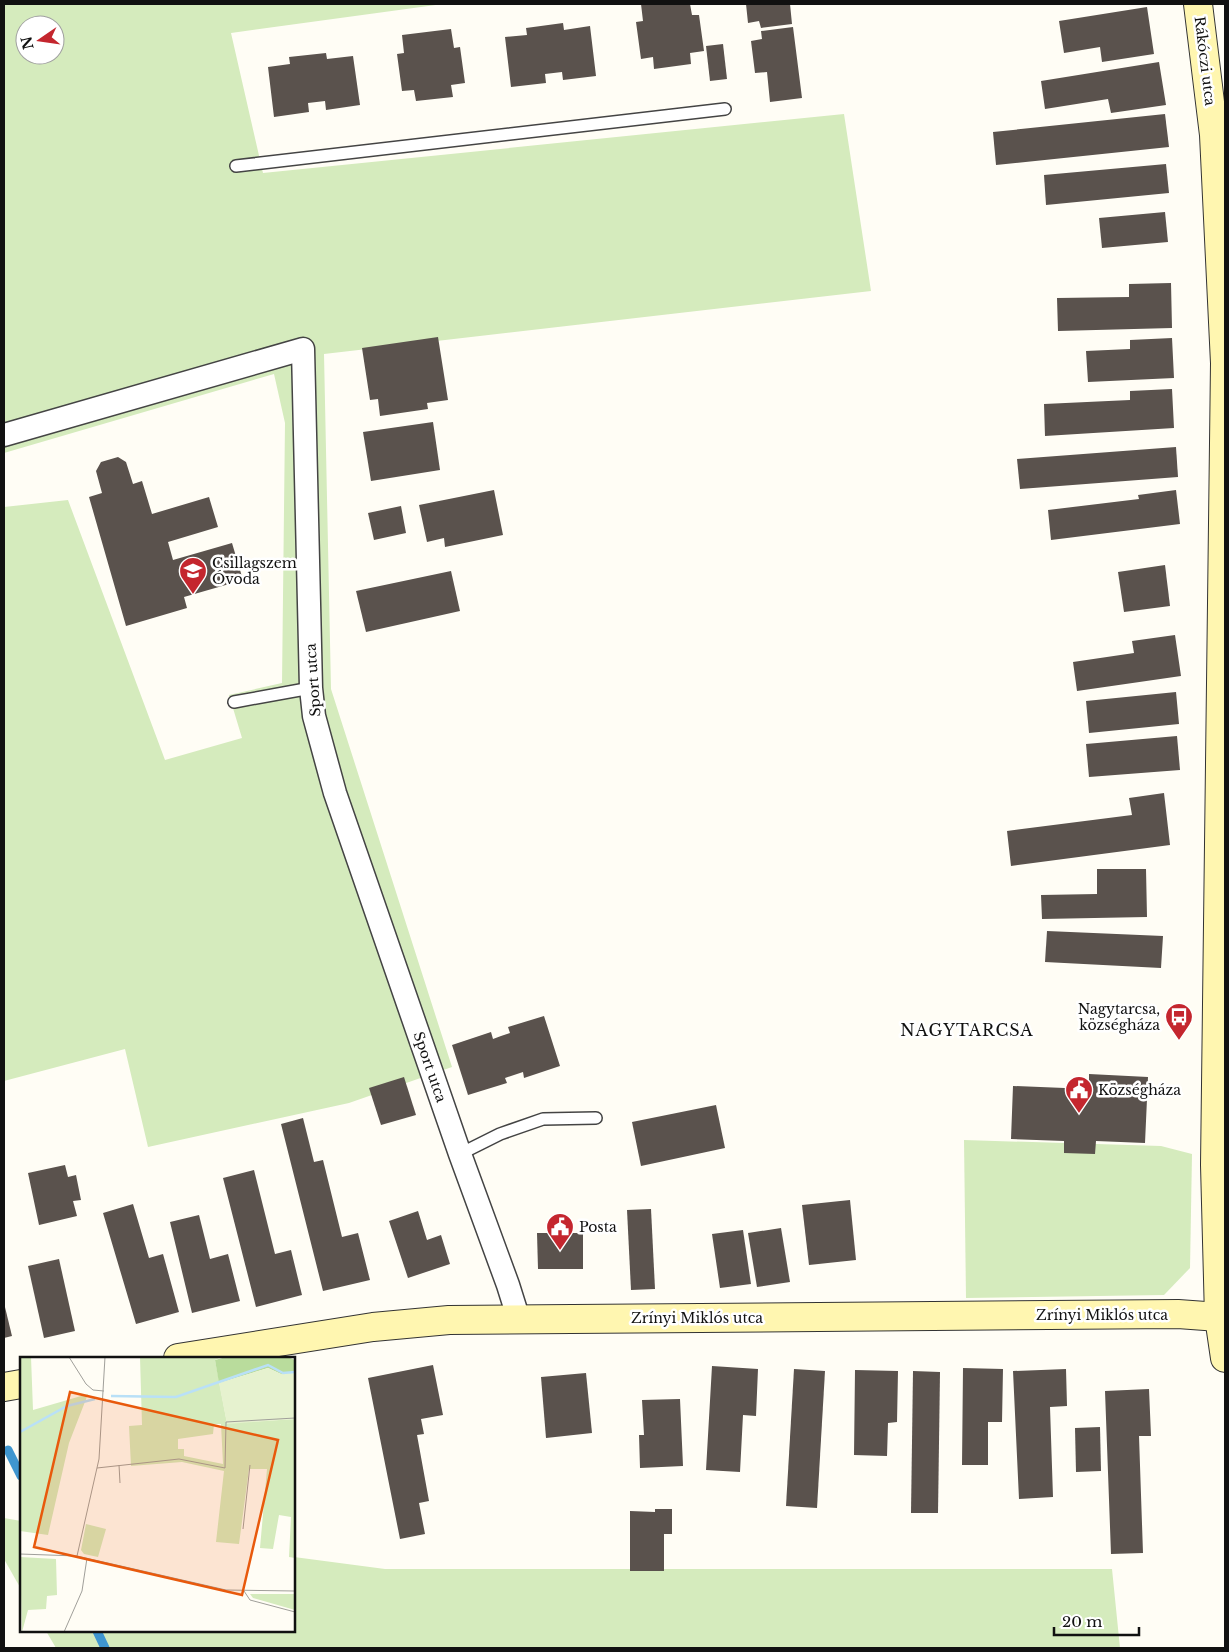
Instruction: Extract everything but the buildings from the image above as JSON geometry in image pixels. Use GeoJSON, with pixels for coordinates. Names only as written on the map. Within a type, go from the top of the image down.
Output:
{"type":"FeatureCollection","features":[{"type":"Feature","properties":{"kind":"main road","name":"Rákóczi utca"},"geometry":{"type":"LineString","coordinates":[[1198,4],[1214,135],[1225,363],[1215,1166],[1221,1235],[1219,1317],[1225,1358]]}},
{"type":"Feature","properties":{"kind":"main road","name":"Zrínyi Miklós utca"},"geometry":{"type":"LineString","coordinates":[[184,1357],[373,1327],[449,1320],[1178,1314],[1219,1317]]}},
{"type":"Feature","properties":{"kind":"street","name":"Sport utca"},"geometry":{"type":"LineString","coordinates":[[4,435],[303,349],[311,688],[314,716],[335,793],[519,1320]]}},
{"type":"Feature","properties":{"kind":"lane"},"geometry":{"type":"LineString","coordinates":[[236,166],[725,109]]}},
{"type":"Feature","properties":{"kind":"lane"},"geometry":{"type":"LineString","coordinates":[[234,702],[311,688]]}},
{"type":"Feature","properties":{"kind":"lane"},"geometry":{"type":"LineString","coordinates":[[460,1154],[500,1134],[543,1119],[596,1118]]}},
{"type":"Feature","properties":{"kind":"green space"},"geometry":{"type":"Polygon","coordinates":[[[4,4],[443,4],[231,33],[263,173],[844,114],[871,291],[324,354],[331,689],[452,1067],[349,1103],[148,1147],[125,1049],[4,1081],[4,507],[68,500],[165,760],[242,738],[229,695],[282,683],[285,423],[274,374],[4,453],[4,4]]]}},
{"type":"Feature","properties":{"kind":"green space"},"geometry":{"type":"Polygon","coordinates":[[[964,1140],[1161,1146],[1192,1154],[1190,1268],[1164,1295],[966,1298],[964,1140]]]}},
{"type":"Feature","properties":{"kind":"green space"},"geometry":{"type":"Polygon","coordinates":[[[4,1518],[20,1521],[20,1587],[4,1559],[4,1518]]]}},
{"type":"Feature","properties":{"kind":"green space"},"geometry":{"type":"Polygon","coordinates":[[[295,1557],[385,1569],[1112,1569],[1120,1648],[56,1648],[47,1632],[295,1632],[295,1557]]]}},
{"type":"Feature","properties":{"kind":"waterway"},"geometry":{"type":"LineString","coordinates":[[8,1450],[20,1474]]}},
{"type":"Feature","properties":{"kind":"waterway"},"geometry":{"type":"LineString","coordinates":[[97,1632],[105,1648]]}},
{"type":"Feature","properties":{"kind":"place","name":"Csillagszem Óvoda"},"geometry":{"type":"Point","coordinates":[193,595]}},
{"type":"Feature","properties":{"kind":"place","name":"Nagytarcsa, községháza"},"geometry":{"type":"Point","coordinates":[1179,1041]}},
{"type":"Feature","properties":{"kind":"place","name":"Községháza"},"geometry":{"type":"Point","coordinates":[1079,1114]}},
{"type":"Feature","properties":{"kind":"place","name":"Posta"},"geometry":{"type":"Point","coordinates":[560,1251]}},
{"type":"Feature","properties":{"kind":"district","name":"NAGYTARCSA"},"geometry":{"type":"Point","coordinates":[967,1030]}}]}
